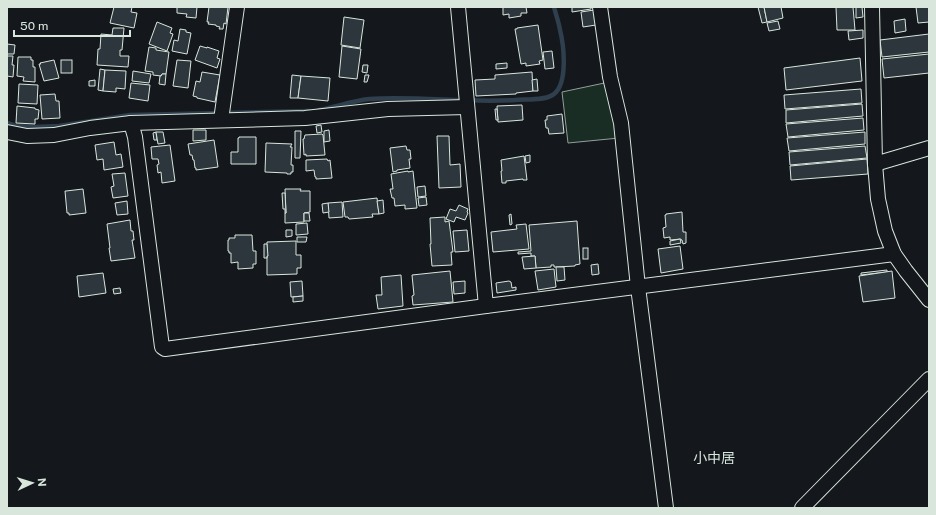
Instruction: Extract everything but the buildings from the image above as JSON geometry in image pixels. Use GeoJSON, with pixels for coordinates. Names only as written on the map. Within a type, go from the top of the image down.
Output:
{"type":"FeatureCollection","features":[{"type":"Feature","properties":{"kind":"street"},"geometry":{"type":"LineString","coordinates":[[221,120],[237,7]]}},
{"type":"Feature","properties":{"kind":"street"},"geometry":{"type":"LineString","coordinates":[[458,7],[486,306]]}},
{"type":"Feature","properties":{"kind":"street"},"geometry":{"type":"LineString","coordinates":[[600,7],[610,77],[621,123],[638,287],[666,508]]}},
{"type":"Feature","properties":{"kind":"street"},"geometry":{"type":"LineString","coordinates":[[872,7],[875,164],[878,199],[885,231],[894,254],[929,300]]}},
{"type":"Feature","properties":{"kind":"street"},"geometry":{"type":"LineString","coordinates":[[7,132],[27,136],[54,135],[90,128],[131,123],[305,118],[388,109],[467,108]]}},
{"type":"Feature","properties":{"kind":"street"},"geometry":{"type":"LineString","coordinates":[[131,123],[135,138],[162,347],[165,349],[894,254]]}},
{"type":"Feature","properties":{"kind":"street"},"geometry":{"type":"LineString","coordinates":[[875,164],[929,148]]}},
{"type":"Feature","properties":{"kind":"street"},"geometry":{"type":"LineString","coordinates":[[802,508],[929,379]]}},
{"type":"Feature","properties":{"kind":"green space"},"geometry":{"type":"Polygon","coordinates":[[[609,82],[619,138],[568,143],[562,92],[609,82]]]}},
{"type":"Feature","properties":{"kind":"waterway"},"geometry":{"type":"LineString","coordinates":[[319,110],[356,101],[387,98],[497,101],[546,98],[554,94],[558,89],[561,82],[564,64],[564,54],[559,25],[554,7]]}},
{"type":"Feature","properties":{"kind":"waterway"},"geometry":{"type":"LineString","coordinates":[[7,123],[16,126],[35,127],[59,126],[130,115],[309,111]]}},
{"type":"Feature","properties":{"kind":"district","name":"小中居"},"geometry":{"type":"Point","coordinates":[714,458]}}]}
